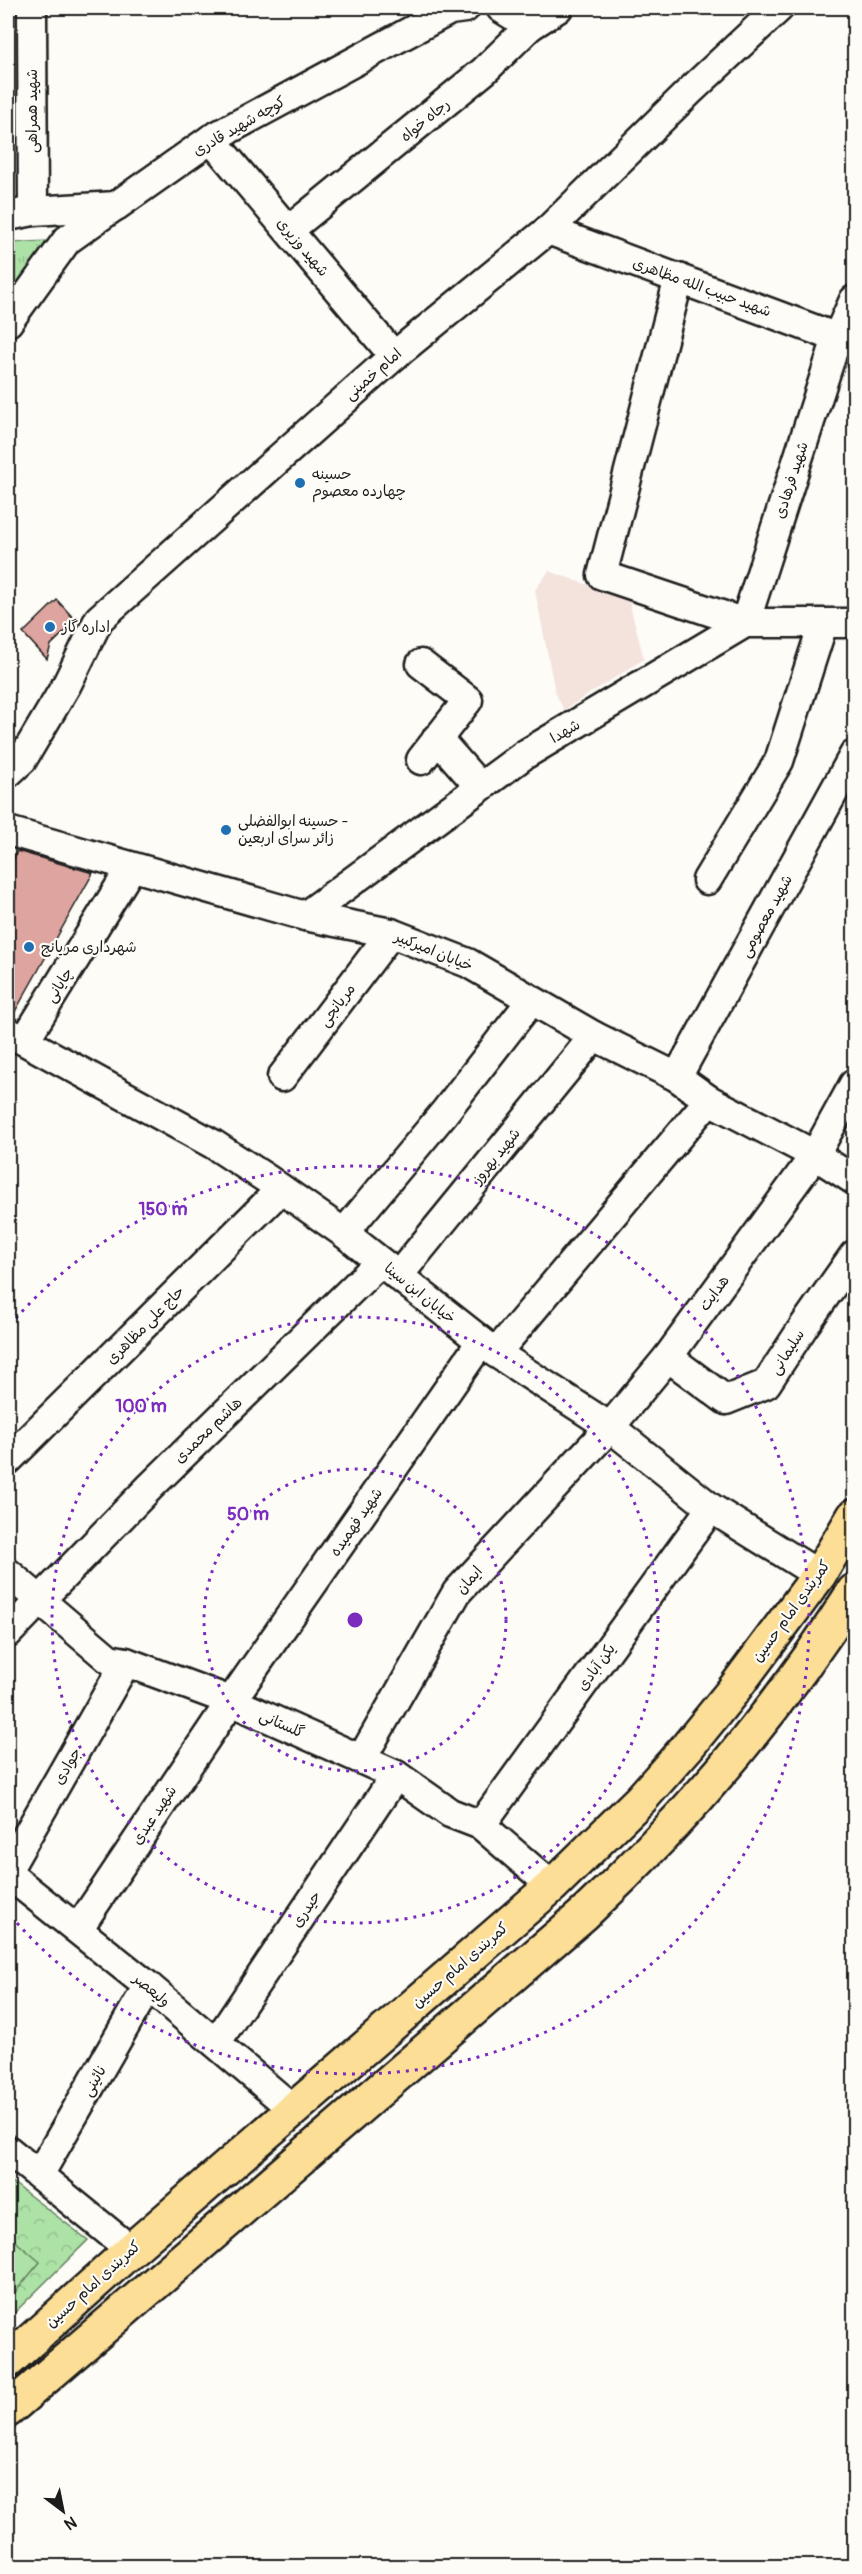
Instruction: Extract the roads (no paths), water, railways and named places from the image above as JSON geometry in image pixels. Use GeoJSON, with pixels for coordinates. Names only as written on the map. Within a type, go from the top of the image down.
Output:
{"type":"FeatureCollection","features":[{"type":"Feature","properties":{"kind":"main road","name":"کمربندی امام حسین"},"geometry":{"type":"LineString","coordinates":[[8,2361],[131,2250],[552,1886],[641,1799],[732,1692],[819,1575],[855,1516]]}},
{"type":"Feature","properties":{"kind":"main road"},"geometry":{"type":"LineString","coordinates":[[8,2410],[576,1921],[676,1824],[744,1746],[853,1594],[819,1575]]}},
{"type":"Feature","properties":{"kind":"street","name":"کوچه شهید قادری"},"geometry":{"type":"LineString","coordinates":[[8,322],[68,240],[210,139],[450,10],[465,8]]}},
{"type":"Feature","properties":{"kind":"street"},"geometry":{"type":"LineString","coordinates":[[501,8],[530,26]]}},
{"type":"Feature","properties":{"kind":"street","name":"رجاه خواه"},"geometry":{"type":"LineString","coordinates":[[290,230],[484,71],[530,26],[558,8]]}},
{"type":"Feature","properties":{"kind":"street","name":"امام خمینی"},"geometry":{"type":"LineString","coordinates":[[8,773],[22,760],[62,693],[99,619],[394,356],[548,230],[779,8]]}},
{"type":"Feature","properties":{"kind":"street","name":"شهید همراهی"},"geometry":{"type":"LineString","coordinates":[[20,214],[32,12]]}},
{"type":"Feature","properties":{"kind":"street","name":"شهید وزیری"},"geometry":{"type":"LineString","coordinates":[[210,139],[290,230],[394,356]]}},
{"type":"Feature","properties":{"kind":"street"},"geometry":{"type":"LineString","coordinates":[[20,214],[116,206]]}},
{"type":"Feature","properties":{"kind":"street","name":"شهید حبیب الله مظاهری"},"geometry":{"type":"LineString","coordinates":[[548,230],[846,341]]}},
{"type":"Feature","properties":{"kind":"street"},"geometry":{"type":"LineString","coordinates":[[680,278],[602,575],[745,623],[855,623]]}},
{"type":"Feature","properties":{"kind":"street","name":"شهید فرهادی"},"geometry":{"type":"LineString","coordinates":[[745,623],[846,341],[855,300]]}},
{"type":"Feature","properties":{"kind":"street","name":"شهدا"},"geometry":{"type":"LineString","coordinates":[[305,916],[524,755],[745,623]]}},
{"type":"Feature","properties":{"kind":"street"},"geometry":{"type":"LineString","coordinates":[[707,880],[779,761],[823,624]]}},
{"type":"Feature","properties":{"kind":"street"},"geometry":{"type":"LineString","coordinates":[[421,664],[468,700],[429,749],[480,787]]}},
{"type":"Feature","properties":{"kind":"street","name":"شهید معصومی"},"geometry":{"type":"LineString","coordinates":[[677,1077],[855,755]]}},
{"type":"Feature","properties":{"kind":"street","name":"خیابان امیرکبیر"},"geometry":{"type":"LineString","coordinates":[[8,831],[305,916],[392,933],[468,963],[594,1036],[677,1077],[708,1100],[815,1155],[855,1180]]}},
{"type":"Feature","properties":{"kind":"street","name":"چایانی"},"geometry":{"type":"LineString","coordinates":[[16,1036],[131,868]]}},
{"type":"Feature","properties":{"kind":"street","name":"مریانجی"},"geometry":{"type":"LineString","coordinates":[[282,1077],[392,933]]}},
{"type":"Feature","properties":{"kind":"street"},"geometry":{"type":"LineString","coordinates":[[344,1233],[444,1113],[531,1000]]}},
{"type":"Feature","properties":{"kind":"street","name":"خیابان ابن سینا"},"geometry":{"type":"LineString","coordinates":[[16,1036],[213,1144],[281,1189],[344,1233],[488,1348],[610,1427],[711,1508],[819,1575]]}},
{"type":"Feature","properties":{"kind":"street","name":"شهید بهروز"},"geometry":{"type":"LineString","coordinates":[[389,1269],[594,1036]]}},
{"type":"Feature","properties":{"kind":"street","name":"هدایت"},"geometry":{"type":"LineString","coordinates":[[610,1427],[668,1357],[815,1155],[855,1084]]}},
{"type":"Feature","properties":{"kind":"street","name":"شهید فهمیده"},"geometry":{"type":"LineString","coordinates":[[231,1701],[488,1348],[708,1100]]}},
{"type":"Feature","properties":{"kind":"street","name":"حاج علی مظاهری"},"geometry":{"type":"LineString","coordinates":[[8,1460],[281,1189]]}},
{"type":"Feature","properties":{"kind":"street","name":"سلیمانی"},"geometry":{"type":"LineString","coordinates":[[668,1357],[726,1400],[766,1384],[855,1255]]}},
{"type":"Feature","properties":{"kind":"street","name":"هاشم محمدی"},"geometry":{"type":"LineString","coordinates":[[8,1633],[150,1487],[389,1269]]}},
{"type":"Feature","properties":{"kind":"street","name":"ایمان"},"geometry":{"type":"LineString","coordinates":[[362,1758],[457,1592],[610,1427]]}},
{"type":"Feature","properties":{"kind":"street","name":"یکن آبادی"},"geometry":{"type":"LineString","coordinates":[[481,1825],[711,1508]]}},
{"type":"Feature","properties":{"kind":"street","name":"گلستانی"},"geometry":{"type":"LineString","coordinates":[[8,1574],[110,1659],[126,1662],[231,1701],[396,1775],[450,1813],[481,1825],[552,1886]]}},
{"type":"Feature","properties":{"kind":"street","name":"جوادی"},"geometry":{"type":"LineString","coordinates":[[8,1869],[126,1662]]}},
{"type":"Feature","properties":{"kind":"street","name":"شهید عبدی"},"geometry":{"type":"LineString","coordinates":[[78,1929],[231,1701]]}},
{"type":"Feature","properties":{"kind":"street","name":"حیدری"},"geometry":{"type":"LineString","coordinates":[[216,2043],[396,1775]]}},
{"type":"Feature","properties":{"kind":"street","name":"ولیعصر"},"geometry":{"type":"LineString","coordinates":[[8,1874],[148,1986],[294,2110]]}},
{"type":"Feature","properties":{"kind":"street","name":"نائینی"},"geometry":{"type":"LineString","coordinates":[[39,2175],[148,1986]]}},
{"type":"Feature","properties":{"kind":"street"},"geometry":{"type":"LineString","coordinates":[[8,2150],[131,2250]]}},
{"type":"Feature","properties":{"kind":"place","name":"حسینه چهارده معصوم"},"geometry":{"type":"Point","coordinates":[300,483]}},
{"type":"Feature","properties":{"kind":"place","name":"اداره گاز"},"geometry":{"type":"Point","coordinates":[50,627]}},
{"type":"Feature","properties":{"kind":"place","name":"حسینه ابوالفضلی - زائر سرای اربعین"},"geometry":{"type":"Point","coordinates":[226,830]}},
{"type":"Feature","properties":{"kind":"place","name":"شهرداری مریانج"},"geometry":{"type":"Point","coordinates":[29,947]}}]}
